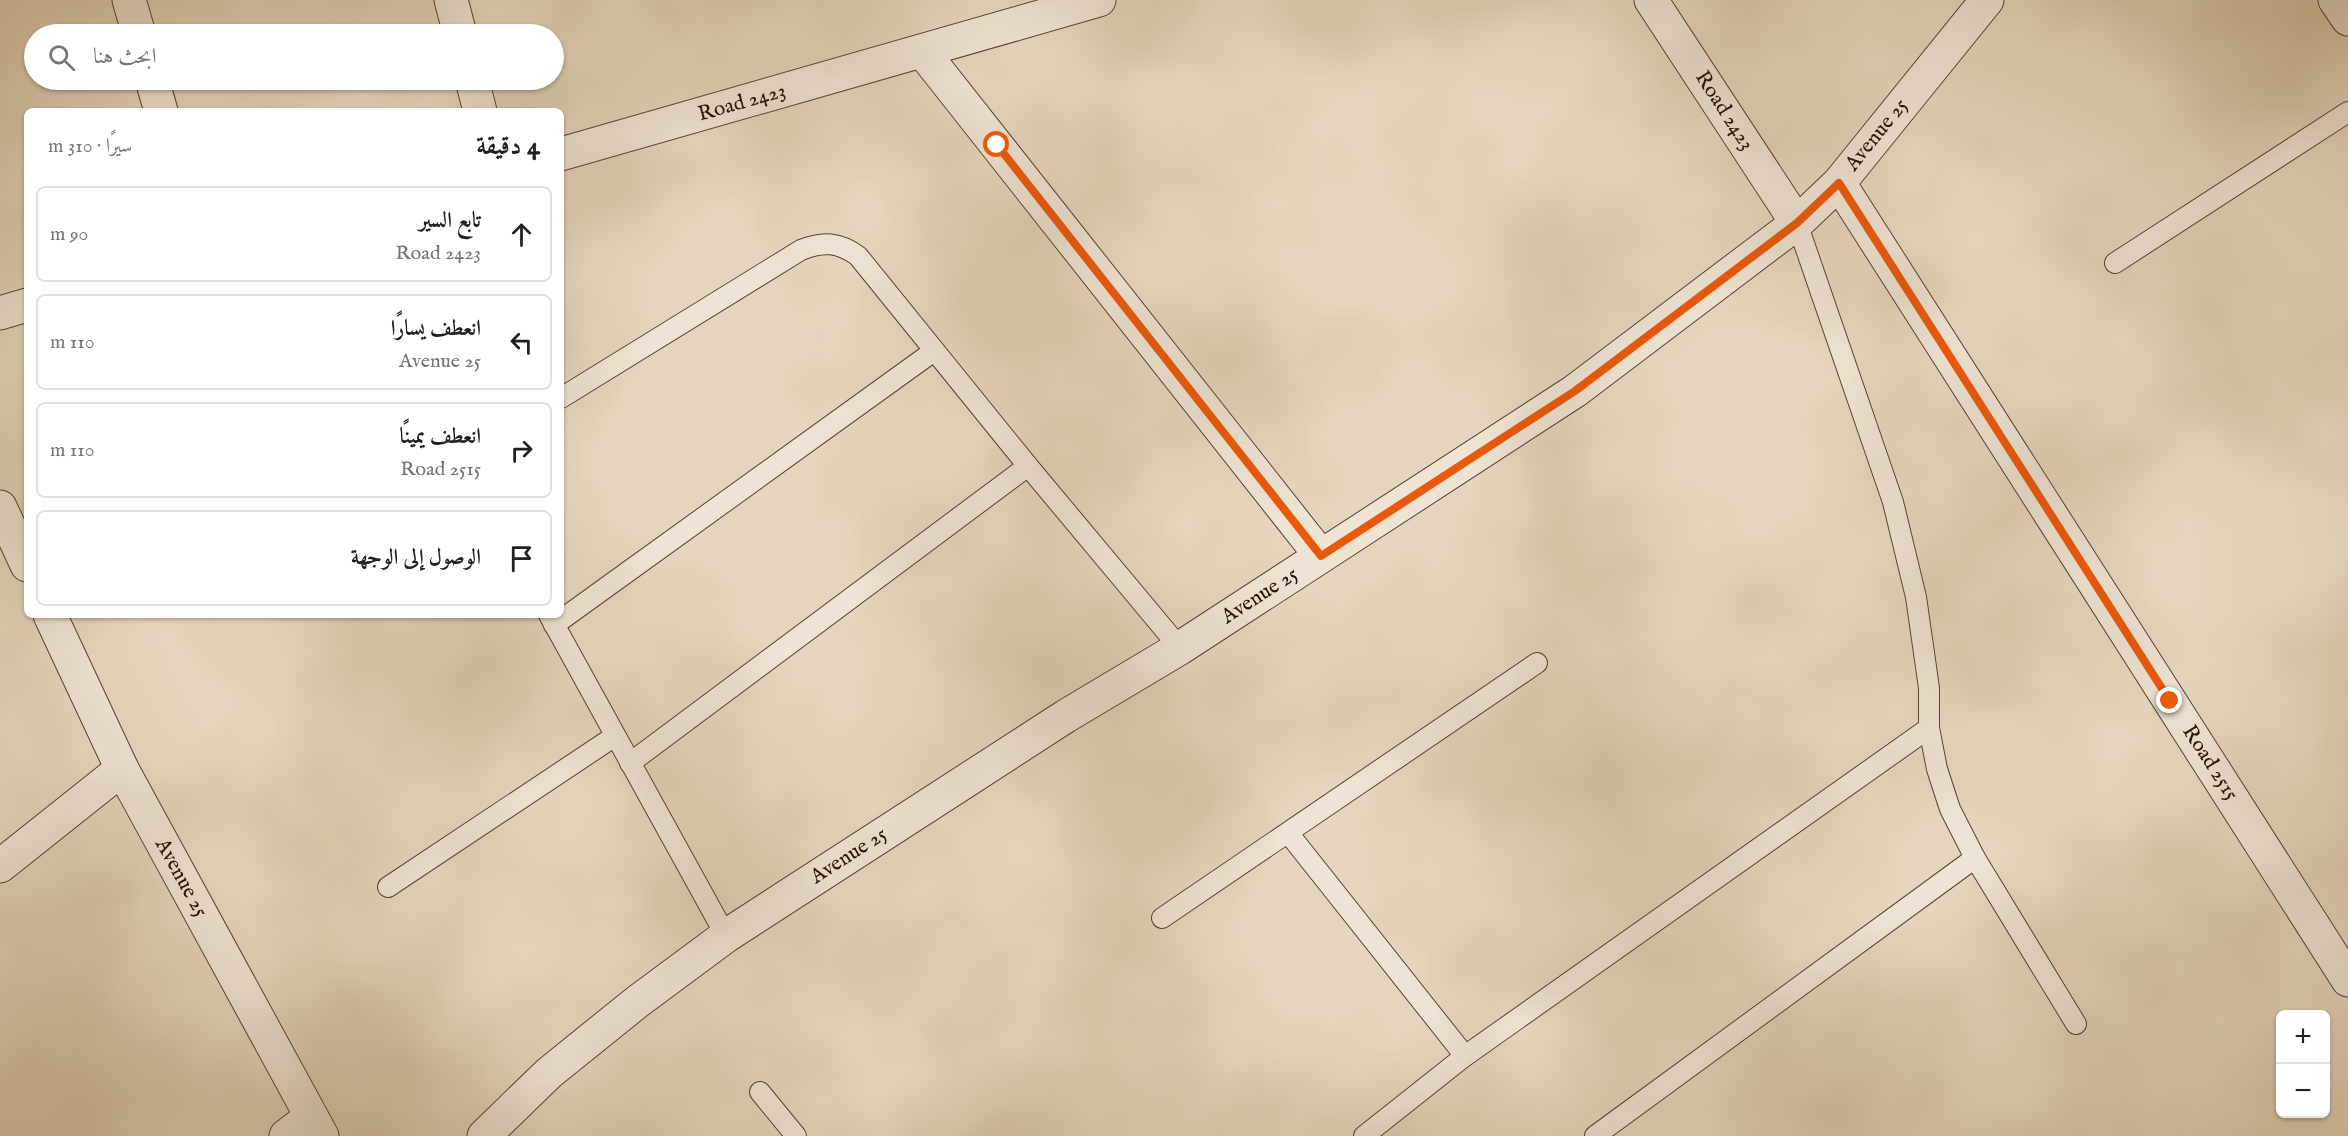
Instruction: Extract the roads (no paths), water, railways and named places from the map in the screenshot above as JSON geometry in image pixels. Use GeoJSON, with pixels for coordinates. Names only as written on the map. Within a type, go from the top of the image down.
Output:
{"type":"FeatureCollection","features":[{"type":"Feature","properties":{"kind":"street"},"geometry":{"type":"LineString","coordinates":[[129,0],[136,24]]}},
{"type":"Feature","properties":{"kind":"street"},"geometry":{"type":"LineString","coordinates":[[451,0],[457,24]]}},
{"type":"Feature","properties":{"kind":"street","name":"Road 2423"},"geometry":{"type":"LineString","coordinates":[[564,153],[923,52],[1038,9],[1099,0]]}},
{"type":"Feature","properties":{"kind":"street","name":"Road 2423"},"geometry":{"type":"LineString","coordinates":[[1651,0],[1797,223]]}},
{"type":"Feature","properties":{"kind":"street","name":"Avenue 25"},"geometry":{"type":"LineString","coordinates":[[493,1133],[549,1073],[637,1002],[726,936],[1066,716],[1180,648],[1575,391],[1797,223],[1839,183],[1987,0]]}},
{"type":"Feature","properties":{"kind":"street"},"geometry":{"type":"LineString","coordinates":[[2336,0],[2348,19]]}},
{"type":"Feature","properties":{"kind":"street"},"geometry":{"type":"LineString","coordinates":[[923,52],[1321,556]]}},
{"type":"Feature","properties":{"kind":"street"},"geometry":{"type":"LineString","coordinates":[[155,90],[160,108]]}},
{"type":"Feature","properties":{"kind":"street"},"geometry":{"type":"LineString","coordinates":[[475,90],[479,108]]}},
{"type":"Feature","properties":{"kind":"street","name":"Road 2515"},"geometry":{"type":"LineString","coordinates":[[1839,183],[2348,980]]}},
{"type":"Feature","properties":{"kind":"street"},"geometry":{"type":"LineString","coordinates":[[0,313],[24,306]]}},
{"type":"Feature","properties":{"kind":"street"},"geometry":{"type":"LineString","coordinates":[[0,507],[24,558]]}},
{"type":"Feature","properties":{"kind":"street","name":"Avenue 25"},"geometry":{"type":"LineString","coordinates":[[52,618],[122,769],[306,1130]]}},
{"type":"Feature","properties":{"kind":"street"},"geometry":{"type":"LineString","coordinates":[[0,866],[122,769]]}},
{"type":"Feature","properties":{"kind":"lane"},"geometry":{"type":"LineString","coordinates":[[2115,263],[2348,112]]}},
{"type":"Feature","properties":{"kind":"lane"},"geometry":{"type":"LineString","coordinates":[[1797,223],[1893,502],[1921,627],[1929,688],[1929,728],[1937,769],[1950,809],[1975,858],[2076,1024]]}},
{"type":"Feature","properties":{"kind":"lane"},"geometry":{"type":"LineString","coordinates":[[564,396],[801,250],[824,243],[837,244],[858,256],[1028,466],[1180,648]]}},
{"type":"Feature","properties":{"kind":"lane"},"geometry":{"type":"LineString","coordinates":[[564,612],[934,351]]}},
{"type":"Feature","properties":{"kind":"lane"},"geometry":{"type":"LineString","coordinates":[[630,763],[1028,466]]}},
{"type":"Feature","properties":{"kind":"lane"},"geometry":{"type":"LineString","coordinates":[[552,620],[726,936]]}},
{"type":"Feature","properties":{"kind":"lane"},"geometry":{"type":"LineString","coordinates":[[1162,918],[1289,834],[1537,663]]}},
{"type":"Feature","properties":{"kind":"lane"},"geometry":{"type":"LineString","coordinates":[[1376,1132],[1465,1056],[1929,728]]}},
{"type":"Feature","properties":{"kind":"lane"},"geometry":{"type":"LineString","coordinates":[[388,887],[615,736]]}},
{"type":"Feature","properties":{"kind":"lane"},"geometry":{"type":"LineString","coordinates":[[1289,834],[1465,1056]]}},
{"type":"Feature","properties":{"kind":"lane"},"geometry":{"type":"LineString","coordinates":[[1595,1136],[1975,858]]}},
{"type":"Feature","properties":{"kind":"lane"},"geometry":{"type":"LineString","coordinates":[[760,1092],[796,1136]]}}]}
